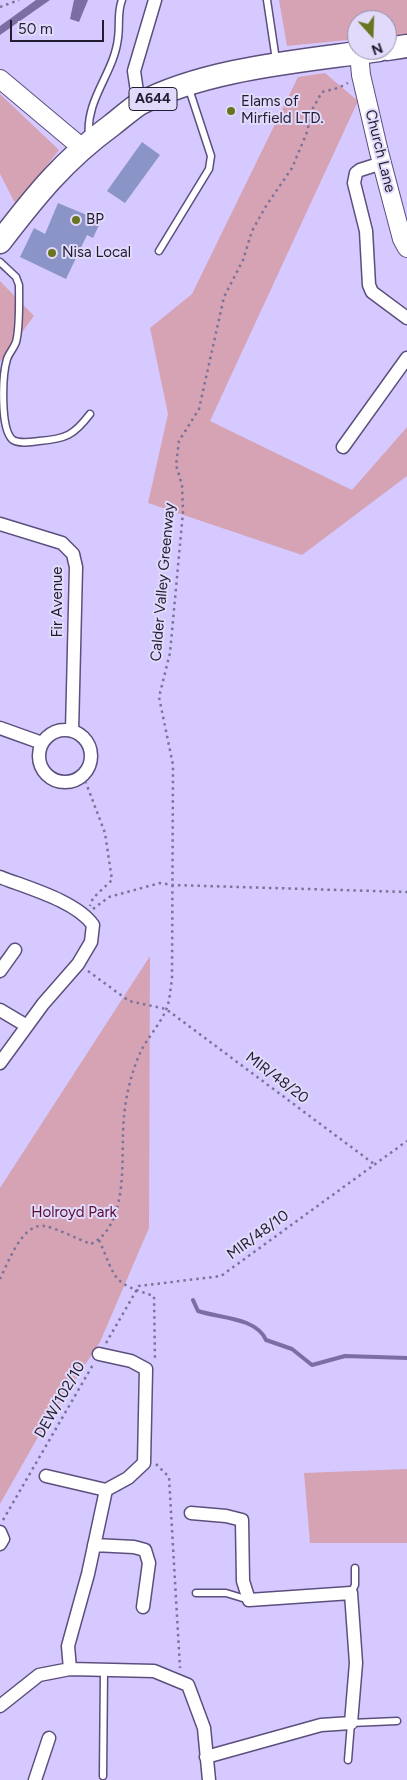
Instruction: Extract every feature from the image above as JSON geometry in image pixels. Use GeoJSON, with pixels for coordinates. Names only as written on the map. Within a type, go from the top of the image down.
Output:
{"type":"FeatureCollection","features":[{"type":"Feature","properties":{"kind":"highway","name":"A644"},"geometry":{"type":"LineString","coordinates":[[0,242],[44,186],[85,144],[139,105],[187,86],[276,64],[347,55]]}},
{"type":"Feature","properties":{"kind":"street"},"geometry":{"type":"LineString","coordinates":[[139,105],[134,71],[155,0]]}},
{"type":"Feature","properties":{"kind":"street","name":"Church Lane"},"geometry":{"type":"LineString","coordinates":[[367,60],[362,75],[382,164],[403,224],[407,248]]}},
{"type":"Feature","properties":{"kind":"street"},"geometry":{"type":"LineString","coordinates":[[0,79],[85,144]]}},
{"type":"Feature","properties":{"kind":"street"},"geometry":{"type":"LineString","coordinates":[[382,164],[360,170],[354,178],[366,231],[369,285],[372,292],[407,318]]}},
{"type":"Feature","properties":{"kind":"street"},"geometry":{"type":"LineString","coordinates":[[344,447],[407,358]]}},
{"type":"Feature","properties":{"kind":"street","name":"Fir Avenue"},"geometry":{"type":"LineString","coordinates":[[0,524],[62,543],[73,554],[76,567],[72,731]]}},
{"type":"Feature","properties":{"kind":"street"},"geometry":{"type":"LineString","coordinates":[[0,728],[42,743]]}},
{"type":"Feature","properties":{"kind":"street"},"geometry":{"type":"LineString","coordinates":[[72,731],[85,740],[91,754],[88,769],[83,775],[68,782],[52,779],[41,767],[39,751],[42,743],[55,732],[72,731]]}},
{"type":"Feature","properties":{"kind":"street"},"geometry":{"type":"LineString","coordinates":[[0,877],[56,899],[86,915],[93,924],[91,942],[78,964],[27,1026],[0,1063]]}},
{"type":"Feature","properties":{"kind":"street"},"geometry":{"type":"LineString","coordinates":[[0,971],[15,950]]}},
{"type":"Feature","properties":{"kind":"street"},"geometry":{"type":"LineString","coordinates":[[0,1010],[27,1026]]}},
{"type":"Feature","properties":{"kind":"street"},"geometry":{"type":"LineString","coordinates":[[46,1476],[106,1490],[128,1478],[144,1463],[146,1369],[131,1361],[100,1354]]}},
{"type":"Feature","properties":{"kind":"street"},"geometry":{"type":"LineString","coordinates":[[70,1670],[68,1646],[106,1490]]}},
{"type":"Feature","properties":{"kind":"street"},"geometry":{"type":"LineString","coordinates":[[191,1513],[226,1516],[242,1520],[243,1581],[248,1600],[351,1593],[356,1663],[351,1724],[320,1725],[206,1757]]}},
{"type":"Feature","properties":{"kind":"street"},"geometry":{"type":"LineString","coordinates":[[0,1532],[3,1539],[0,1544]]}},
{"type":"Feature","properties":{"kind":"street"},"geometry":{"type":"LineString","coordinates":[[94,1545],[134,1547],[145,1550],[149,1563],[143,1608]]}},
{"type":"Feature","properties":{"kind":"street"},"geometry":{"type":"LineString","coordinates":[[0,1706],[39,1675],[70,1670],[154,1671],[188,1685],[204,1728],[210,1780]]}},
{"type":"Feature","properties":{"kind":"street"},"geometry":{"type":"LineString","coordinates":[[35,1780],[48,1738]]}},
{"type":"Feature","properties":{"kind":"lane"},"geometry":{"type":"LineString","coordinates":[[85,144],[88,122],[118,40],[119,6],[122,0]]}},
{"type":"Feature","properties":{"kind":"lane"},"geometry":{"type":"LineString","coordinates":[[267,0],[276,64]]}},
{"type":"Feature","properties":{"kind":"lane"},"geometry":{"type":"LineString","coordinates":[[159,250],[209,169],[211,156],[187,86]]}},
{"type":"Feature","properties":{"kind":"lane"},"geometry":{"type":"LineString","coordinates":[[0,262],[16,277],[19,285],[16,342],[8,357],[4,371],[2,414],[8,436],[13,440],[23,442],[71,435],[90,414]]}},
{"type":"Feature","properties":{"kind":"lane"},"geometry":{"type":"LineString","coordinates":[[351,1593],[355,1585],[355,1568]]}},
{"type":"Feature","properties":{"kind":"lane"},"geometry":{"type":"LineString","coordinates":[[196,1594],[226,1593],[248,1600]]}},
{"type":"Feature","properties":{"kind":"lane"},"geometry":{"type":"LineString","coordinates":[[103,1776],[104,1670]]}},
{"type":"Feature","properties":{"kind":"lane"},"geometry":{"type":"LineString","coordinates":[[348,1760],[351,1724],[397,1721]]}},
{"type":"Feature","properties":{"kind":"path"},"geometry":{"type":"LineString","coordinates":[[0,7],[19,0]]}},
{"type":"Feature","properties":{"kind":"path","name":"Calder Valley Greenway"},"geometry":{"type":"LineString","coordinates":[[0,1279],[24,1234],[31,1228],[43,1226],[91,1244],[99,1240],[111,1224],[119,1206],[124,1115],[133,1071],[141,1050],[166,1009],[172,980],[173,765],[159,697],[170,653],[183,512],[182,485],[176,465],[179,441],[199,409],[224,296],[243,260],[252,231],[266,206],[292,168],[307,132],[313,108],[322,92],[338,88],[362,75]]}},
{"type":"Feature","properties":{"kind":"path"},"geometry":{"type":"LineString","coordinates":[[83,775],[105,833],[112,880],[93,898],[86,915]]}},
{"type":"Feature","properties":{"kind":"path"},"geometry":{"type":"LineString","coordinates":[[86,915],[109,897],[160,883],[172,885],[407,892]]}},
{"type":"Feature","properties":{"kind":"path"},"geometry":{"type":"LineString","coordinates":[[78,964],[129,1001],[166,1009]]}},
{"type":"Feature","properties":{"kind":"path","name":"MIR/48/20"},"geometry":{"type":"LineString","coordinates":[[166,1009],[374,1164]]}},
{"type":"Feature","properties":{"kind":"path","name":"MIR/48/10"},"geometry":{"type":"LineString","coordinates":[[139,1286],[221,1276],[407,1141]]}},
{"type":"Feature","properties":{"kind":"path","name":"DEW/102/10"},"geometry":{"type":"LineString","coordinates":[[0,1525],[139,1286]]}},
{"type":"Feature","properties":{"kind":"green space"},"geometry":{"type":"Polygon","coordinates":[[[279,0],[407,0],[407,34],[397,36],[397,10],[347,10],[347,40],[287,46],[279,0]]]}},
{"type":"Feature","properties":{"kind":"green space"},"geometry":{"type":"Polygon","coordinates":[[[325,73],[358,101],[210,421],[352,490],[407,427],[407,476],[302,555],[148,503],[168,414],[150,328],[192,294],[298,77],[325,73]]]}},
{"type":"Feature","properties":{"kind":"green space"},"geometry":{"type":"Polygon","coordinates":[[[0,94],[59,150],[16,205],[0,174],[0,94]]]}},
{"type":"Feature","properties":{"kind":"green space"},"geometry":{"type":"Polygon","coordinates":[[[0,281],[34,316],[0,362],[0,281]]]}},
{"type":"Feature","properties":{"kind":"green space","name":"Holroyd Park"},"geometry":{"type":"Polygon","coordinates":[[[150,956],[149,1228],[100,1342],[38,1437],[0,1504],[0,1188],[150,956]]]}},
{"type":"Feature","properties":{"kind":"green space"},"geometry":{"type":"Polygon","coordinates":[[[407,1469],[407,1543],[310,1543],[304,1473],[407,1469]]]}},
{"type":"Feature","properties":{"kind":"shaded area"},"geometry":{"type":"Polygon","coordinates":[[[36,0],[50,0],[0,35],[0,26],[36,0]]]}},
{"type":"Feature","properties":{"kind":"shaded area"},"geometry":{"type":"Polygon","coordinates":[[[74,0],[88,0],[79,22],[70,19],[74,0]]]}},
{"type":"Feature","properties":{"kind":"building"},"geometry":{"type":"Polygon","coordinates":[[[142,142],[160,155],[125,203],[107,191],[142,142]]]}},
{"type":"Feature","properties":{"kind":"building"},"geometry":{"type":"Polygon","coordinates":[[[58,203],[101,221],[93,238],[87,235],[66,279],[20,257],[34,228],[45,234],[58,203]]]}},
{"type":"Feature","properties":{"kind":"waterway"},"geometry":{"type":"LineString","coordinates":[[193,1300],[198,1311],[236,1320],[254,1327],[261,1332],[266,1340],[292,1349],[312,1365],[345,1356],[407,1358]]}},
{"type":"Feature","properties":{"kind":"place","name":"Elams of Mirfield LTD."},"geometry":{"type":"Point","coordinates":[231,111]}},
{"type":"Feature","properties":{"kind":"place","name":"BP"},"geometry":{"type":"Point","coordinates":[76,220]}},
{"type":"Feature","properties":{"kind":"place","name":"Nisa Local"},"geometry":{"type":"Point","coordinates":[52,253]}}]}
